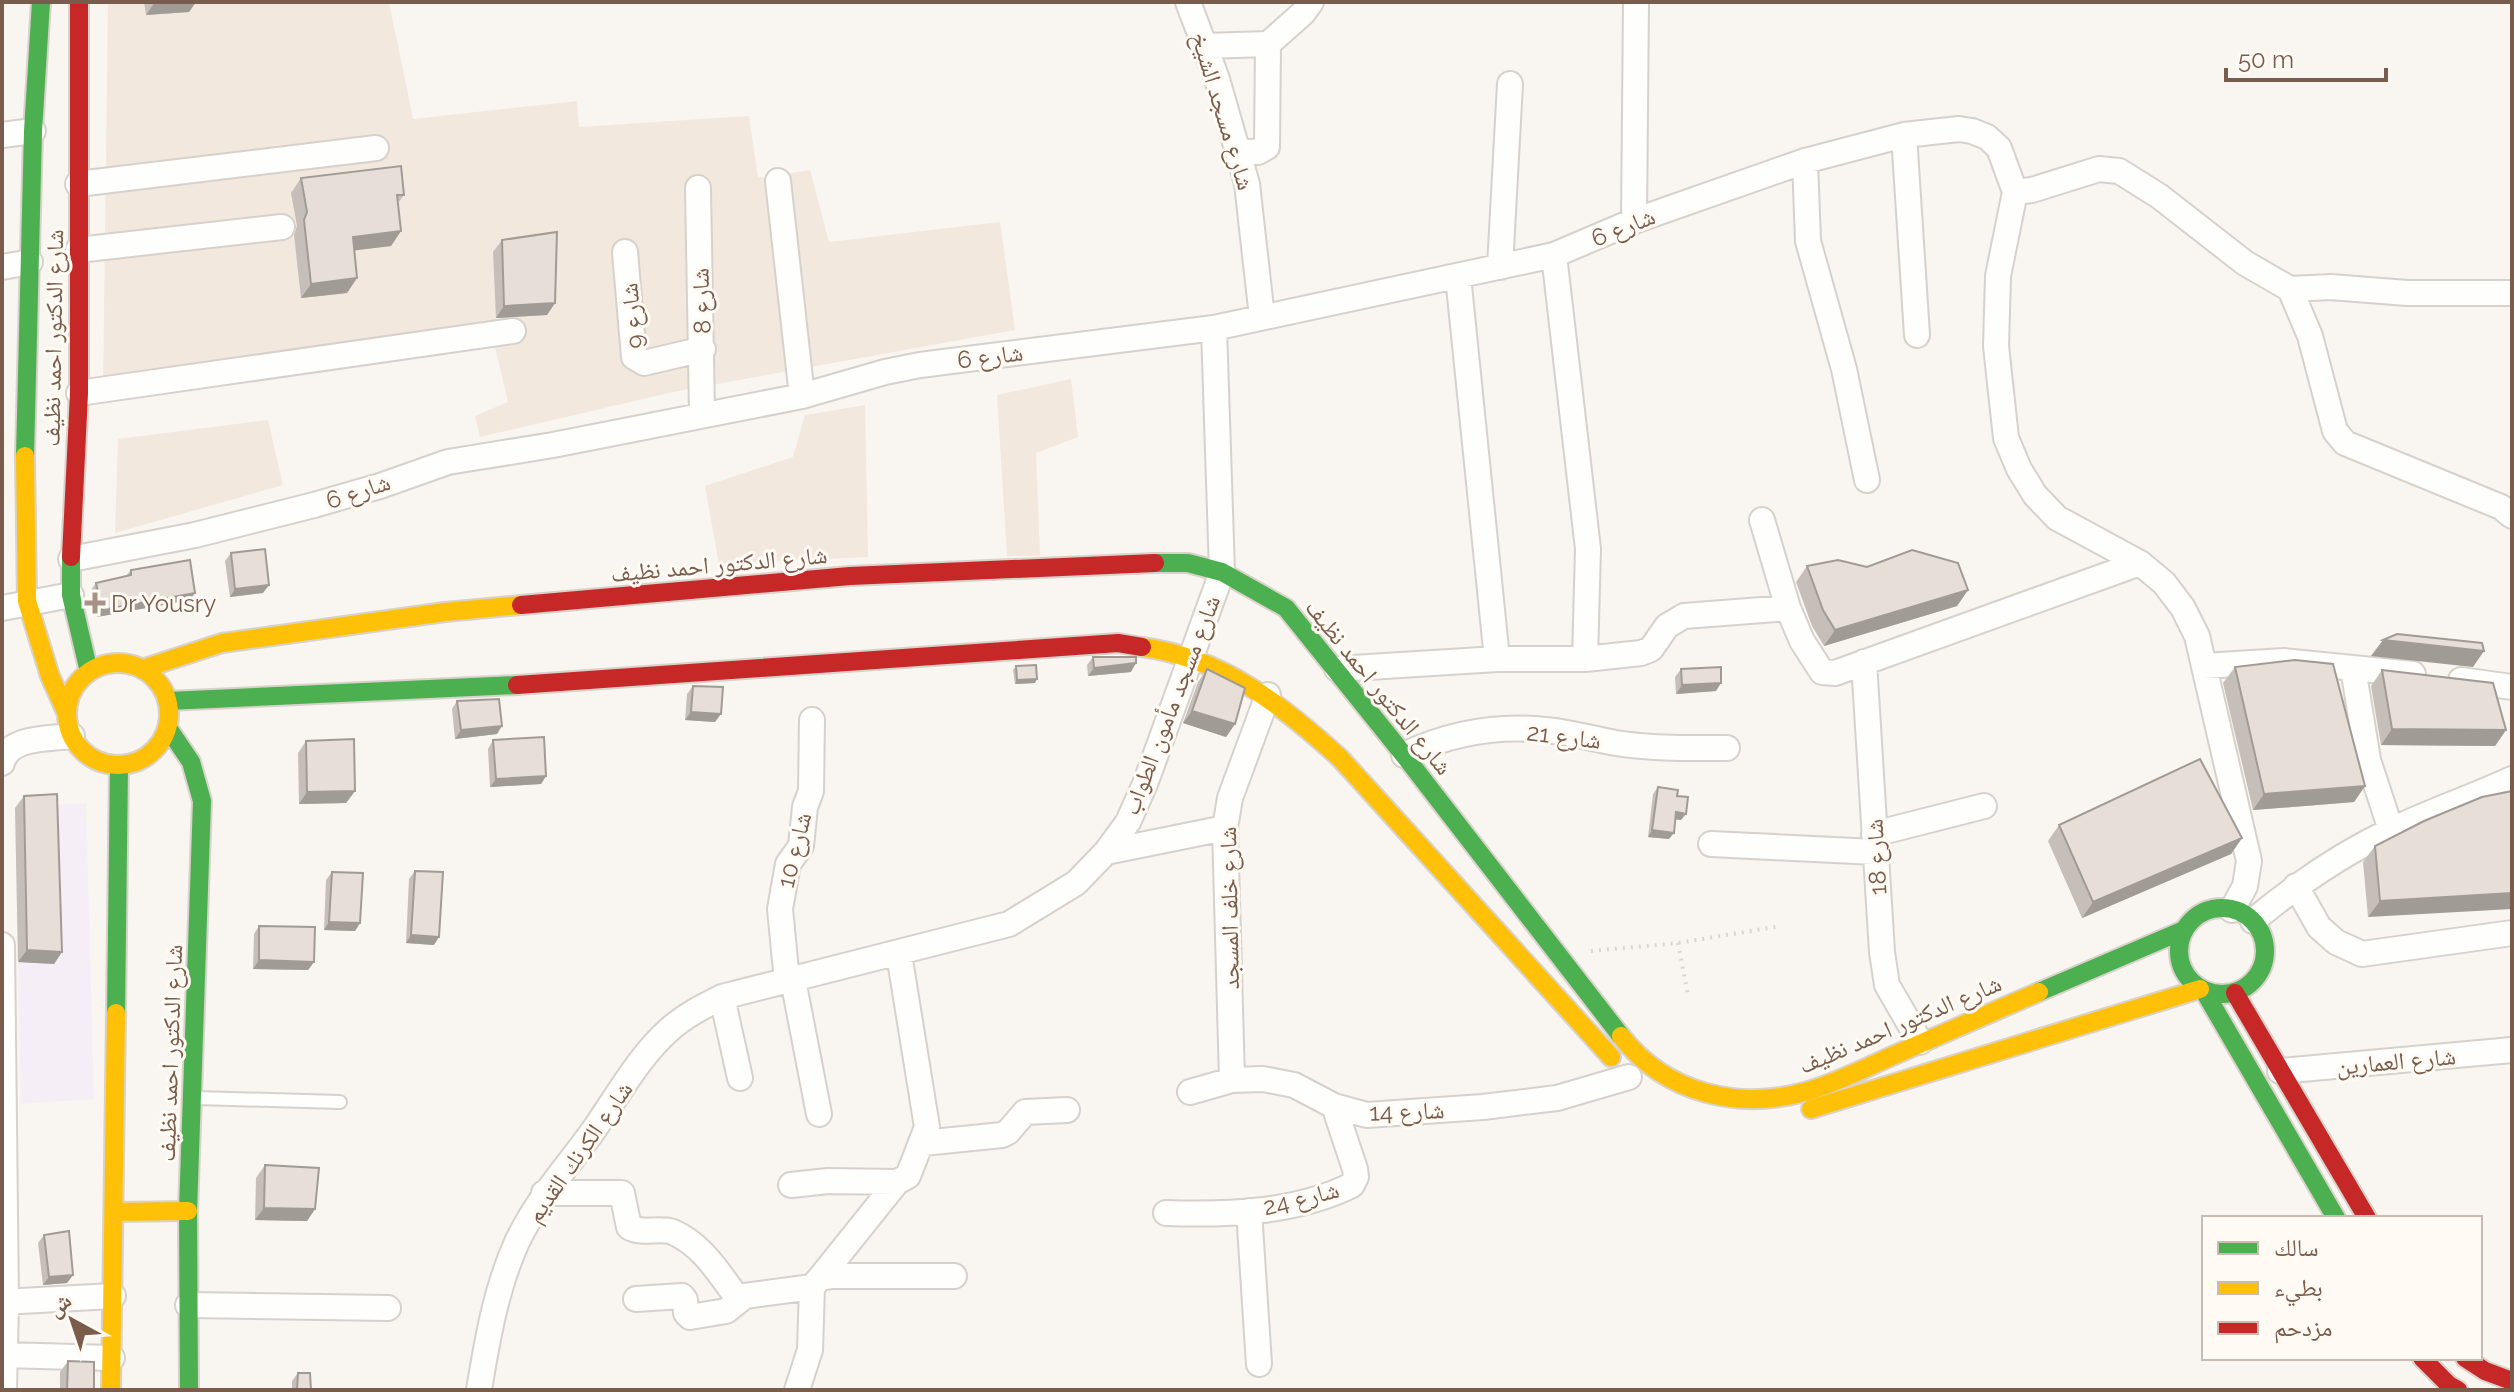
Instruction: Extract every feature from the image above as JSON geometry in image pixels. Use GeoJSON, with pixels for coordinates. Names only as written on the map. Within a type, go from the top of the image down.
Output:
{"type":"FeatureCollection","features":[{"type":"Feature","properties":{"kind":"main road","name":"شارع الدكتور احمد نظيف"},"geometry":{"type":"LineString","coordinates":[[41,2],[33,131],[24,509],[27,601],[50,676],[70,725]]}},
{"type":"Feature","properties":{"kind":"main road","name":"شارع الدكتور احمد نظيف"},"geometry":{"type":"LineString","coordinates":[[79,2],[79,393],[71,595],[89,672]]}},
{"type":"Feature","properties":{"kind":"main road","name":"شارع الدكتور احمد نظيف"},"geometry":{"type":"LineString","coordinates":[[142,669],[222,643],[445,612],[850,576],[1188,563],[1222,572],[1286,608],[1337,669],[1634,1053],[1664,1077],[1698,1093],[1735,1101],[1773,1100],[1810,1091],[2184,930]]}},
{"type":"Feature","properties":{"kind":"main road"},"geometry":{"type":"LineString","coordinates":[[168,701],[493,687],[1118,643],[1155,647],[1191,656],[1231,672],[1268,695],[1340,758],[1637,1084]]}},
{"type":"Feature","properties":{"kind":"main road"},"geometry":{"type":"LineString","coordinates":[[115,663],[142,669],[158,682],[168,701],[168,728],[161,743],[150,755],[135,762],[105,764],[91,758],[80,749],[70,725],[74,691],[89,672],[115,663]]}},
{"type":"Feature","properties":{"kind":"main road","name":"شارع الدكتور احمد نظيف"},"geometry":{"type":"LineString","coordinates":[[168,728],[186,749],[198,774],[202,801],[188,1211],[189,1390]]}},
{"type":"Feature","properties":{"kind":"main road"},"geometry":{"type":"LineString","coordinates":[[111,1390],[119,765]]}},
{"type":"Feature","properties":{"kind":"main road"},"geometry":{"type":"LineString","coordinates":[[2202,990],[2219,995],[2235,993],[2248,986],[2258,975],[2264,962],[2265,947],[2261,933],[2242,915],[2218,908],[2205,911],[2193,919],[2184,930],[2179,946],[2180,963],[2187,978],[2202,990],[2335,1216]]}},
{"type":"Feature","properties":{"kind":"main road","name":"شارع الدكتور احمد نظيف"},"geometry":{"type":"LineString","coordinates":[[1774,1116],[1848,1100],[2202,990]]}},
{"type":"Feature","properties":{"kind":"main road"},"geometry":{"type":"LineString","coordinates":[[2235,993],[2366,1216]]}},
{"type":"Feature","properties":{"kind":"main road"},"geometry":{"type":"LineString","coordinates":[[115,1212],[188,1211]]}},
{"type":"Feature","properties":{"kind":"main road"},"geometry":{"type":"LineString","coordinates":[[2424,1360],[2458,1390]]}},
{"type":"Feature","properties":{"kind":"main road"},"geometry":{"type":"LineString","coordinates":[[2468,1360],[2485,1371],[2512,1381]]}},
{"type":"Feature","properties":{"kind":"street"},"geometry":{"type":"LineString","coordinates":[[1204,46],[1268,44],[1311,2]]}},
{"type":"Feature","properties":{"kind":"street"},"geometry":{"type":"LineString","coordinates":[[1634,221],[1636,2]]}},
{"type":"Feature","properties":{"kind":"street","name":"شارع مسجد الشيخ"},"geometry":{"type":"LineString","coordinates":[[1192,6],[1247,184],[1262,317]]}},
{"type":"Feature","properties":{"kind":"street"},"geometry":{"type":"LineString","coordinates":[[1237,151],[1258,152],[1267,147],[1268,44]]}},
{"type":"Feature","properties":{"kind":"street"},"geometry":{"type":"LineString","coordinates":[[1500,267],[1510,84]]}},
{"type":"Feature","properties":{"kind":"street","name":"شارع 6"},"geometry":{"type":"LineString","coordinates":[[71,559],[195,535],[314,505],[448,462],[553,445],[802,396],[885,372],[1214,328],[1554,255],[1634,221],[1805,161],[1904,135],[1959,129],[1987,137],[1999,148],[2015,192]]}},
{"type":"Feature","properties":{"kind":"street"},"geometry":{"type":"LineString","coordinates":[[2,135],[33,131]]}},
{"type":"Feature","properties":{"kind":"street"},"geometry":{"type":"LineString","coordinates":[[1904,135],[1917,335]]}},
{"type":"Feature","properties":{"kind":"street"},"geometry":{"type":"LineString","coordinates":[[78,184],[376,148]]}},
{"type":"Feature","properties":{"kind":"street"},"geometry":{"type":"LineString","coordinates":[[1805,161],[1808,241],[1844,369],[1867,480]]}},
{"type":"Feature","properties":{"kind":"street"},"geometry":{"type":"LineString","coordinates":[[2242,915],[2249,861],[2197,636],[2183,608],[2164,583],[2140,563],[2057,518],[2035,495],[2019,469],[2006,438],[1996,346],[1998,276],[2015,192],[2032,190],[2099,169],[2119,171],[2159,196],[2245,263],[2290,289],[2331,287],[2407,293],[2512,293]]}},
{"type":"Feature","properties":{"kind":"street"},"geometry":{"type":"LineString","coordinates":[[778,181],[802,396]]}},
{"type":"Feature","properties":{"kind":"street","name":"شارع 8"},"geometry":{"type":"LineString","coordinates":[[698,188],[702,414]]}},
{"type":"Feature","properties":{"kind":"street"},"geometry":{"type":"LineString","coordinates":[[78,250],[282,227]]}},
{"type":"Feature","properties":{"kind":"street","name":"شارع 9"},"geometry":{"type":"LineString","coordinates":[[625,252],[634,357],[644,363],[703,349]]}},
{"type":"Feature","properties":{"kind":"street"},"geometry":{"type":"LineString","coordinates":[[1554,255],[1588,549],[1585,659]]}},
{"type":"Feature","properties":{"kind":"street"},"geometry":{"type":"LineString","coordinates":[[2,267],[30,262]]}},
{"type":"Feature","properties":{"kind":"street"},"geometry":{"type":"LineString","coordinates":[[1458,276],[1497,659]]}},
{"type":"Feature","properties":{"kind":"street"},"geometry":{"type":"LineString","coordinates":[[2290,289],[2310,336],[2338,438],[2501,507],[2512,516]]}},
{"type":"Feature","properties":{"kind":"street","name":"شارع مسجد مأمون الطواب"},"geometry":{"type":"LineString","coordinates":[[722,997],[1009,924],[1076,883],[1106,852],[1128,822],[1145,784],[1222,572],[1214,328]]}},
{"type":"Feature","properties":{"kind":"street"},"geometry":{"type":"LineString","coordinates":[[79,393],[513,331]]}},
{"type":"Feature","properties":{"kind":"street"},"geometry":{"type":"LineString","coordinates":[[1762,520],[1788,608],[1802,641],[1822,672],[1835,673],[2140,563]]}},
{"type":"Feature","properties":{"kind":"street"},"geometry":{"type":"LineString","coordinates":[[2,608],[71,595]]}},
{"type":"Feature","properties":{"kind":"street"},"geometry":{"type":"LineString","coordinates":[[1337,669],[1497,659],[1585,659],[1641,653],[1651,649],[1667,626],[1684,616],[1788,608]]}},
{"type":"Feature","properties":{"kind":"street"},"geometry":{"type":"LineString","coordinates":[[2204,666],[2284,661],[2512,687]]}},
{"type":"Feature","properties":{"kind":"street","name":"شارع 18"},"geometry":{"type":"LineString","coordinates":[[1864,662],[1882,952],[1887,985],[1920,1042]]}},
{"type":"Feature","properties":{"kind":"street"},"geometry":{"type":"LineString","coordinates":[[2353,668],[2368,760],[2391,830]]}},
{"type":"Feature","properties":{"kind":"street","name":"شارع خلف المسجد"},"geometry":{"type":"LineString","coordinates":[[1232,1080],[1225,828],[1230,798],[1268,695]]}},
{"type":"Feature","properties":{"kind":"street","name":"شارع 10"},"geometry":{"type":"LineString","coordinates":[[812,720],[811,791],[805,807],[801,846],[788,864],[780,909],[790,980],[819,1114]]}},
{"type":"Feature","properties":{"kind":"street"},"geometry":{"type":"LineString","coordinates":[[2,763],[8,749],[70,725]]}},
{"type":"Feature","properties":{"kind":"street","name":"شارع 21"},"geometry":{"type":"LineString","coordinates":[[1404,755],[1461,733],[1491,729],[1563,732],[1617,743],[1668,748],[1727,748]]}},
{"type":"Feature","properties":{"kind":"street"},"geometry":{"type":"LineString","coordinates":[[2242,915],[2391,830],[2512,779]]}},
{"type":"Feature","properties":{"kind":"street"},"geometry":{"type":"LineString","coordinates":[[1711,844],[1875,843],[1984,806]]}},
{"type":"Feature","properties":{"kind":"street"},"geometry":{"type":"LineString","coordinates":[[1106,852],[1225,828]]}},
{"type":"Feature","properties":{"kind":"street"},"geometry":{"type":"LineString","coordinates":[[2296,886],[2319,927],[2336,942],[2362,954],[2512,933]]}},
{"type":"Feature","properties":{"kind":"street"},"geometry":{"type":"LineString","coordinates":[[2,945],[4,1390]]}},
{"type":"Feature","properties":{"kind":"street"},"geometry":{"type":"LineString","coordinates":[[797,1390],[810,1350],[816,1283],[897,1182],[908,1176],[927,1127],[899,954]]}},
{"type":"Feature","properties":{"kind":"street"},"geometry":{"type":"LineString","coordinates":[[722,997],[740,1078]]}},
{"type":"Feature","properties":{"kind":"street","name":"شارع الكرنك القديم"},"geometry":{"type":"LineString","coordinates":[[479,1390],[487,1340],[500,1291],[516,1244],[544,1193],[669,1029],[694,1011],[722,997]]}},
{"type":"Feature","properties":{"kind":"street","name":"شارع العمارين"},"geometry":{"type":"LineString","coordinates":[[2280,1071],[2512,1050]]}},
{"type":"Feature","properties":{"kind":"street","name":"شارع 14"},"geometry":{"type":"LineString","coordinates":[[1190,1092],[1232,1080],[1263,1079],[1294,1085],[1334,1106],[1367,1115],[1483,1107],[1637,1084]]}},
{"type":"Feature","properties":{"kind":"street","name":"شارع 24"},"geometry":{"type":"LineString","coordinates":[[1166,1213],[1249,1211],[1298,1203],[1352,1185],[1356,1177],[1355,1169],[1334,1106]]}},
{"type":"Feature","properties":{"kind":"street"},"geometry":{"type":"LineString","coordinates":[[923,1143],[1002,1135],[1025,1112],[1067,1110]]}},
{"type":"Feature","properties":{"kind":"street"},"geometry":{"type":"LineString","coordinates":[[791,1185],[842,1180],[897,1182]]}},
{"type":"Feature","properties":{"kind":"street"},"geometry":{"type":"LineString","coordinates":[[544,1193],[622,1193],[629,1227],[636,1231],[672,1232],[700,1248],[739,1300]]}},
{"type":"Feature","properties":{"kind":"street"},"geometry":{"type":"LineString","coordinates":[[1249,1211],[1259,1364]]}},
{"type":"Feature","properties":{"kind":"street"},"geometry":{"type":"LineString","coordinates":[[636,1299],[682,1296],[690,1317],[719,1313],[751,1295],[816,1283],[832,1276],[954,1276]]}},
{"type":"Feature","properties":{"kind":"street"},"geometry":{"type":"LineString","coordinates":[[4,1302],[113,1296]]}},
{"type":"Feature","properties":{"kind":"street"},"geometry":{"type":"LineString","coordinates":[[188,1305],[388,1308]]}},
{"type":"Feature","properties":{"kind":"street"},"geometry":{"type":"LineString","coordinates":[[4,1355],[112,1358]]}},
{"type":"Feature","properties":{"kind":"lane"},"geometry":{"type":"LineString","coordinates":[[193,1097],[340,1102]]}},
{"type":"Feature","properties":{"kind":"path"},"geometry":{"type":"LineString","coordinates":[[1557,954],[1678,943],[1781,926]]}},
{"type":"Feature","properties":{"kind":"path"},"geometry":{"type":"LineString","coordinates":[[1678,943],[1688,995]]}},
{"type":"Feature","properties":{"kind":"shaded area"},"geometry":{"type":"Polygon","coordinates":[[[108,2],[389,2],[413,119],[577,101],[579,127],[749,116],[758,178],[810,170],[829,242],[1000,222],[1015,330],[673,392],[480,437],[475,416],[508,402],[493,339],[103,391],[108,2]]]}},
{"type":"Feature","properties":{"kind":"shaded area"},"geometry":{"type":"Polygon","coordinates":[[[1071,379],[1078,437],[1036,453],[1040,556],[1007,556],[997,395],[1071,379]]]}},
{"type":"Feature","properties":{"kind":"shaded area"},"geometry":{"type":"Polygon","coordinates":[[[865,405],[868,557],[719,564],[705,486],[793,457],[805,415],[865,405]]]}},
{"type":"Feature","properties":{"kind":"shaded area"},"geometry":{"type":"Polygon","coordinates":[[[268,420],[283,485],[115,533],[118,439],[268,420]]]}},
{"type":"Feature","properties":{"kind":"shaded area"},"geometry":{"type":"Polygon","coordinates":[[[86,803],[94,1099],[21,1104],[15,808],[86,803]]]}},
{"type":"Feature","properties":{"kind":"building"},"geometry":{"type":"Polygon","coordinates":[[[401,166],[404,195],[397,195],[401,231],[353,237],[357,278],[311,284],[304,220],[307,212],[301,178],[401,166]]]}},
{"type":"Feature","properties":{"kind":"building"},"geometry":{"type":"Polygon","coordinates":[[[557,232],[555,303],[504,306],[502,240],[557,232]]]}},
{"type":"Feature","properties":{"kind":"building"},"geometry":{"type":"Polygon","coordinates":[[[265,549],[269,585],[235,589],[231,553],[265,549]]]}},
{"type":"Feature","properties":{"kind":"building"},"geometry":{"type":"Polygon","coordinates":[[[1912,550],[1958,563],[1968,590],[1835,630],[1823,610],[1807,566],[1838,560],[1867,567],[1912,550]]]}},
{"type":"Feature","properties":{"kind":"building"},"geometry":{"type":"Polygon","coordinates":[[[190,560],[195,593],[102,610],[96,583],[131,575],[131,570],[190,560]]]}},
{"type":"Feature","properties":{"kind":"building"},"geometry":{"type":"Polygon","coordinates":[[[2397,634],[2482,643],[2484,651],[2383,640],[2397,634]]]}},
{"type":"Feature","properties":{"kind":"building"},"geometry":{"type":"Polygon","coordinates":[[[1093,657],[1136,657],[1136,663],[1094,668],[1093,657]]]}},
{"type":"Feature","properties":{"kind":"building"},"geometry":{"type":"Polygon","coordinates":[[[2295,660],[2333,664],[2365,786],[2264,794],[2235,667],[2295,660]]]}},
{"type":"Feature","properties":{"kind":"building"},"geometry":{"type":"Polygon","coordinates":[[[1036,665],[1037,679],[1017,680],[1016,666],[1036,665]]]}},
{"type":"Feature","properties":{"kind":"building"},"geometry":{"type":"Polygon","coordinates":[[[1721,667],[1721,683],[1682,685],[1681,669],[1721,667]]]}},
{"type":"Feature","properties":{"kind":"building"},"geometry":{"type":"Polygon","coordinates":[[[1207,669],[1245,688],[1235,724],[1192,711],[1207,669]]]}},
{"type":"Feature","properties":{"kind":"building"},"geometry":{"type":"Polygon","coordinates":[[[2382,670],[2493,683],[2506,730],[2392,729],[2382,670]]]}},
{"type":"Feature","properties":{"kind":"building"},"geometry":{"type":"Polygon","coordinates":[[[693,686],[723,687],[721,714],[691,712],[693,686]]]}},
{"type":"Feature","properties":{"kind":"building"},"geometry":{"type":"Polygon","coordinates":[[[499,699],[502,726],[461,730],[457,701],[499,699]]]}},
{"type":"Feature","properties":{"kind":"building"},"geometry":{"type":"Polygon","coordinates":[[[544,737],[546,776],[496,779],[493,740],[544,737]]]}},
{"type":"Feature","properties":{"kind":"building"},"geometry":{"type":"Polygon","coordinates":[[[354,739],[355,791],[307,792],[306,741],[354,739]]]}},
{"type":"Feature","properties":{"kind":"building"},"geometry":{"type":"Polygon","coordinates":[[[2200,759],[2242,838],[2093,902],[2059,825],[2200,759]]]}},
{"type":"Feature","properties":{"kind":"building"},"geometry":{"type":"Polygon","coordinates":[[[1658,787],[1678,790],[1677,796],[1688,797],[1686,814],[1676,812],[1674,833],[1652,830],[1658,787]]]}},
{"type":"Feature","properties":{"kind":"building"},"geometry":{"type":"Polygon","coordinates":[[[2512,791],[2512,893],[2380,901],[2375,846],[2482,797],[2512,791]]]}},
{"type":"Feature","properties":{"kind":"building"},"geometry":{"type":"Polygon","coordinates":[[[57,794],[62,952],[27,950],[24,796],[57,794]]]}},
{"type":"Feature","properties":{"kind":"building"},"geometry":{"type":"Polygon","coordinates":[[[415,871],[443,872],[439,937],[411,935],[415,871]]]}},
{"type":"Feature","properties":{"kind":"building"},"geometry":{"type":"Polygon","coordinates":[[[332,872],[363,873],[360,923],[329,922],[332,872]]]}},
{"type":"Feature","properties":{"kind":"building"},"geometry":{"type":"Polygon","coordinates":[[[259,926],[315,927],[314,962],[259,960],[259,926]]]}},
{"type":"Feature","properties":{"kind":"building"},"geometry":{"type":"Polygon","coordinates":[[[265,1165],[319,1168],[315,1209],[264,1208],[265,1165]]]}},
{"type":"Feature","properties":{"kind":"building"},"geometry":{"type":"Polygon","coordinates":[[[69,1231],[73,1275],[49,1277],[44,1235],[69,1231]]]}},
{"type":"Feature","properties":{"kind":"building"},"geometry":{"type":"Polygon","coordinates":[[[68,1361],[94,1362],[94,1390],[67,1390],[68,1361]]]}},
{"type":"Feature","properties":{"kind":"building"},"geometry":{"type":"Polygon","coordinates":[[[298,1373],[310,1373],[311,1390],[297,1390],[298,1373]]]}},
{"type":"Feature","properties":{"kind":"traffic: fast"},"geometry":{"type":"LineString","coordinates":[[25,456],[33,131],[41,2]]}},
{"type":"Feature","properties":{"kind":"traffic: fast"},"geometry":{"type":"LineString","coordinates":[[71,557],[71,595],[89,672]]}},
{"type":"Feature","properties":{"kind":"traffic: fast"},"geometry":{"type":"LineString","coordinates":[[1155,563],[1188,563],[1222,572],[1286,608],[1621,1036]]}},
{"type":"Feature","properties":{"kind":"traffic: fast"},"geometry":{"type":"LineString","coordinates":[[168,701],[517,685]]}},
{"type":"Feature","properties":{"kind":"traffic: fast"},"geometry":{"type":"LineString","coordinates":[[168,728],[191,762],[202,801],[188,1211],[189,1390]]}},
{"type":"Feature","properties":{"kind":"traffic: fast"},"geometry":{"type":"LineString","coordinates":[[116,1013],[119,765]]}},
{"type":"Feature","properties":{"kind":"traffic: fast"},"geometry":{"type":"LineString","coordinates":[[2222,908],[2246,915],[2258,927],[2265,951],[2258,975],[2246,987],[2222,994],[2198,987],[2186,975],[2179,951],[2186,927],[2198,915],[2222,908]]}},
{"type":"Feature","properties":{"kind":"traffic: fast"},"geometry":{"type":"LineString","coordinates":[[2039,992],[2184,930]]}},
{"type":"Feature","properties":{"kind":"traffic: fast"},"geometry":{"type":"LineString","coordinates":[[2204,991],[2335,1216]]}},
{"type":"Feature","properties":{"kind":"traffic: slow"},"geometry":{"type":"LineString","coordinates":[[25,456],[27,601],[50,676],[67,714]]}},
{"type":"Feature","properties":{"kind":"traffic: slow"},"geometry":{"type":"LineString","coordinates":[[142,669],[222,643],[445,612],[521,605]]}},
{"type":"Feature","properties":{"kind":"traffic: slow"},"geometry":{"type":"LineString","coordinates":[[1142,647],[1171,653],[1225,673],[1273,702],[1318,738],[1340,758],[1611,1057]]}},
{"type":"Feature","properties":{"kind":"traffic: slow"},"geometry":{"type":"LineString","coordinates":[[118,663],[137,667],[154,678],[165,695],[169,714],[165,733],[154,750],[137,761],[118,765],[99,761],[82,750],[71,733],[67,714],[71,695],[82,678],[99,667],[118,663]]}},
{"type":"Feature","properties":{"kind":"traffic: slow"},"geometry":{"type":"LineString","coordinates":[[1811,1109],[2200,989]]}},
{"type":"Feature","properties":{"kind":"traffic: slow"},"geometry":{"type":"LineString","coordinates":[[1621,1036],[1639,1056],[1682,1084],[1730,1098],[1782,1097],[1843,1078],[2039,992]]}},
{"type":"Feature","properties":{"kind":"traffic: slow"},"geometry":{"type":"LineString","coordinates":[[111,1390],[116,1013]]}},
{"type":"Feature","properties":{"kind":"traffic: slow"},"geometry":{"type":"LineString","coordinates":[[115,1212],[188,1211]]}},
{"type":"Feature","properties":{"kind":"traffic: jam"},"geometry":{"type":"LineString","coordinates":[[71,557],[79,393],[79,2]]}},
{"type":"Feature","properties":{"kind":"traffic: jam"},"geometry":{"type":"LineString","coordinates":[[521,605],[850,576],[1155,563]]}},
{"type":"Feature","properties":{"kind":"traffic: jam"},"geometry":{"type":"LineString","coordinates":[[517,685],[1118,643],[1142,647]]}},
{"type":"Feature","properties":{"kind":"traffic: jam"},"geometry":{"type":"LineString","coordinates":[[2235,993],[2366,1216]]}},
{"type":"Feature","properties":{"kind":"traffic: jam"},"geometry":{"type":"LineString","coordinates":[[2424,1360],[2458,1390]]}},
{"type":"Feature","properties":{"kind":"traffic: jam"},"geometry":{"type":"LineString","coordinates":[[2468,1360],[2485,1371],[2512,1381]]}},
{"type":"Feature","properties":{"kind":"place","name":"Dr Yousry"},"geometry":{"type":"Point","coordinates":[95,603]}}]}
